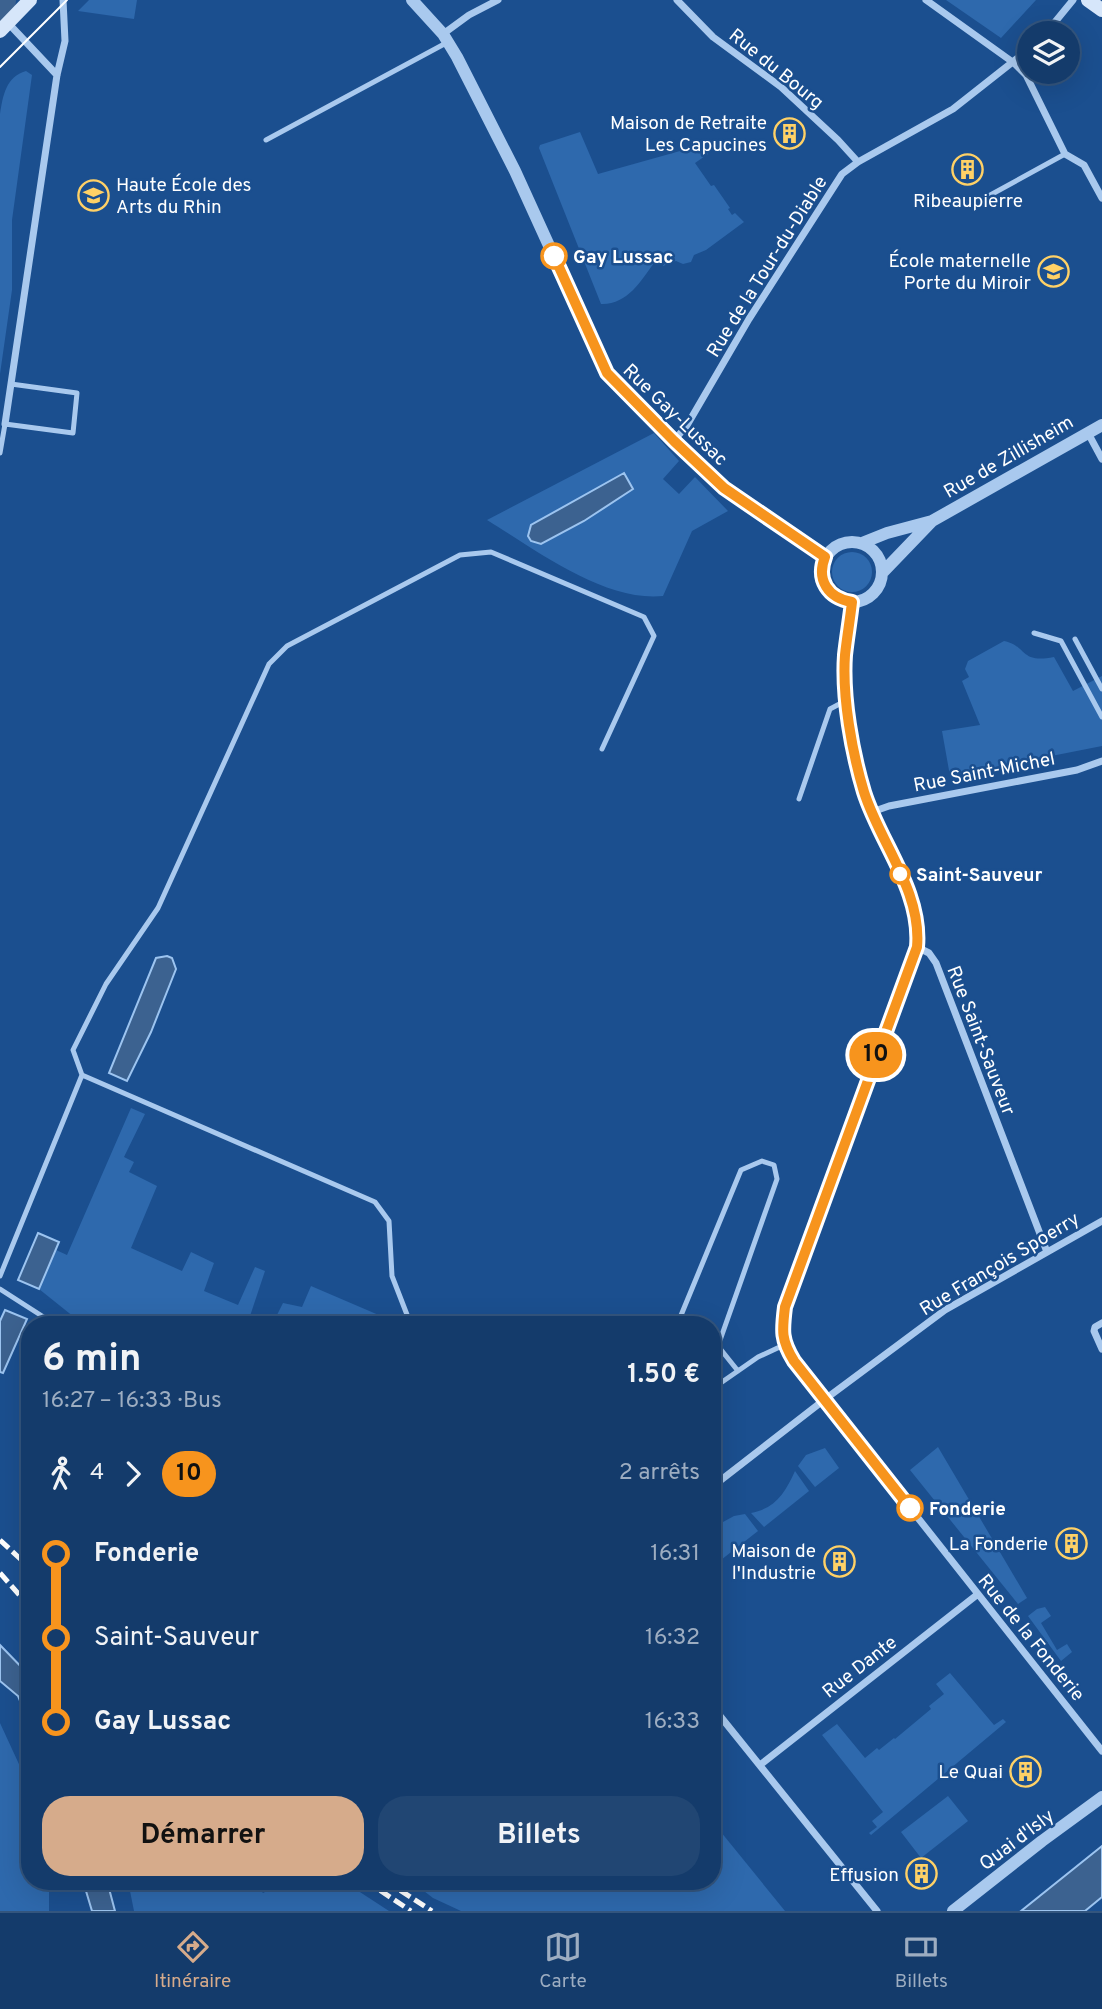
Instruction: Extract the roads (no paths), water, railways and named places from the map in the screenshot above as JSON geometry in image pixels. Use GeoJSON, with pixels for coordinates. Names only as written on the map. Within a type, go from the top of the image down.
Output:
{"type":"FeatureCollection","features":[{"type":"Feature","properties":{"kind":"main road"},"geometry":{"type":"LineString","coordinates":[[4,27],[30,0]]}},
{"type":"Feature","properties":{"kind":"main road"},"geometry":{"type":"LineString","coordinates":[[1088,0],[1102,10]]}},
{"type":"Feature","properties":{"kind":"street"},"geometry":{"type":"LineString","coordinates":[[5,424],[57,75],[65,41],[63,0]]}},
{"type":"Feature","properties":{"kind":"street","name":"Rue Gay-Lussac"},"geometry":{"type":"LineString","coordinates":[[412,0],[445,38],[516,170],[607,373],[724,488],[825,557]]}},
{"type":"Feature","properties":{"kind":"street"},"geometry":{"type":"LineString","coordinates":[[445,38],[470,15],[498,0]]}},
{"type":"Feature","properties":{"kind":"street","name":"Rue du Bourg"},"geometry":{"type":"LineString","coordinates":[[677,0],[713,37],[781,87],[858,162]]}},
{"type":"Feature","properties":{"kind":"street"},"geometry":{"type":"LineString","coordinates":[[926,0],[1014,63],[1026,75],[1065,154],[1084,165],[1102,198]]}},
{"type":"Feature","properties":{"kind":"street"},"geometry":{"type":"LineString","coordinates":[[1056,21],[1073,0]]}},
{"type":"Feature","properties":{"kind":"street"},"geometry":{"type":"LineString","coordinates":[[4,27],[32,48],[57,75]]}},
{"type":"Feature","properties":{"kind":"street","name":"Rue de la Tour-du-Diable"},"geometry":{"type":"LineString","coordinates":[[674,441],[686,427],[749,319],[834,185],[849,167],[953,109],[1017,60]]}},
{"type":"Feature","properties":{"kind":"street","name":"Rue de Zillisheim"},"geometry":{"type":"LineString","coordinates":[[862,543],[932,521],[1102,425]]}},
{"type":"Feature","properties":{"kind":"street"},"geometry":{"type":"LineString","coordinates":[[1088,433],[1102,459]]}},
{"type":"Feature","properties":{"kind":"street","name":"Rue de Zillisheim"},"geometry":{"type":"LineString","coordinates":[[882,573],[932,521]]}},
{"type":"Feature","properties":{"kind":"street"},"geometry":{"type":"LineString","coordinates":[[852,541],[862,543],[877,554],[882,573],[880,584],[873,594],[863,600],[841,601],[825,587],[821,566],[832,548],[852,541]]}},
{"type":"Feature","properties":{"kind":"street"},"geometry":{"type":"LineString","coordinates":[[784,1345],[782,1331],[785,1307],[917,947],[915,910],[872,812],[857,765],[847,700],[845,656],[852,602]]}},
{"type":"Feature","properties":{"kind":"street","name":"Rue Saint-Michel"},"geometry":{"type":"LineString","coordinates":[[872,812],[889,806],[1077,770],[1102,761]]}},
{"type":"Feature","properties":{"kind":"street","name":"Rue Saint-Sauveur"},"geometry":{"type":"LineString","coordinates":[[917,947],[929,953],[936,963],[1046,1252]]}},
{"type":"Feature","properties":{"kind":"street","name":"Rue François Spoerry"},"geometry":{"type":"LineString","coordinates":[[721,1480],[945,1310],[1102,1220]]}},
{"type":"Feature","properties":{"kind":"street"},"geometry":{"type":"LineString","coordinates":[[1102,1323],[1095,1327],[1094,1334],[1102,1349]]}},
{"type":"Feature","properties":{"kind":"street","name":"Rue de la Fonderie"},"geometry":{"type":"LineString","coordinates":[[784,1345],[824,1400],[1102,1751]]}},
{"type":"Feature","properties":{"kind":"street","name":"Rue Dante"},"geometry":{"type":"LineString","coordinates":[[761,1765],[978,1594]]}},
{"type":"Feature","properties":{"kind":"street"},"geometry":{"type":"LineString","coordinates":[[721,1717],[877,1911]]}},
{"type":"Feature","properties":{"kind":"street","name":"Quai d'Isly"},"geometry":{"type":"LineString","coordinates":[[953,1911],[1102,1797]]}},
{"type":"Feature","properties":{"kind":"lane"},"geometry":{"type":"LineString","coordinates":[[266,139],[445,38]]}},
{"type":"Feature","properties":{"kind":"lane"},"geometry":{"type":"LineString","coordinates":[[972,205],[1065,154]]}},
{"type":"Feature","properties":{"kind":"lane"},"geometry":{"type":"LineString","coordinates":[[0,453],[5,424],[73,433],[78,394],[11,384]]}},
{"type":"Feature","properties":{"kind":"lane"},"geometry":{"type":"LineString","coordinates":[[0,1276],[82,1075],[73,1050],[106,984],[158,908],[269,664],[287,646],[460,555],[491,552],[644,617],[654,636],[602,749]]}},
{"type":"Feature","properties":{"kind":"lane"},"geometry":{"type":"LineString","coordinates":[[1034,633],[1060,641],[1102,717]]}},
{"type":"Feature","properties":{"kind":"lane"},"geometry":{"type":"LineString","coordinates":[[1075,639],[1102,689]]}},
{"type":"Feature","properties":{"kind":"lane"},"geometry":{"type":"LineString","coordinates":[[799,799],[830,709],[847,700]]}},
{"type":"Feature","properties":{"kind":"lane"},"geometry":{"type":"LineString","coordinates":[[82,1075],[375,1202],[389,1221],[392,1276],[408,1316]]}},
{"type":"Feature","properties":{"kind":"lane"},"geometry":{"type":"LineString","coordinates":[[681,1316],[741,1170],[762,1161],[774,1165],[778,1179],[721,1338]]}},
{"type":"Feature","properties":{"kind":"lane"},"geometry":{"type":"LineString","coordinates":[[0,1289],[42,1316]]}},
{"type":"Feature","properties":{"kind":"lane"},"geometry":{"type":"LineString","coordinates":[[721,1383],[758,1357],[784,1345]]}},
{"type":"Feature","properties":{"kind":"lane"},"geometry":{"type":"LineString","coordinates":[[721,1350],[738,1371]]}},
{"type":"Feature","properties":{"kind":"waterway"},"geometry":{"type":"LineString","coordinates":[[0,7],[1,0]]}},
{"type":"Feature","properties":{"kind":"tram line"},"geometry":{"type":"LineString","coordinates":[[0,67],[67,0]]}},
{"type":"Feature","properties":{"kind":"railway"},"geometry":{"type":"LineString","coordinates":[[0,1540],[21,1560]]}},
{"type":"Feature","properties":{"kind":"railway"},"geometry":{"type":"LineString","coordinates":[[0,1573],[21,1597]]}},
{"type":"Feature","properties":{"kind":"railway"},"geometry":{"type":"LineString","coordinates":[[380,1890],[411,1911]]}},
{"type":"Feature","properties":{"kind":"railway"},"geometry":{"type":"LineString","coordinates":[[400,1890],[432,1911]]}},
{"type":"Feature","properties":{"kind":"place","name":"Maison de Retraite Les Capucines"},"geometry":{"type":"Point","coordinates":[790,133]}},
{"type":"Feature","properties":{"kind":"place","name":"Ribeaupierre"},"geometry":{"type":"Point","coordinates":[968,169]}},
{"type":"Feature","properties":{"kind":"place","name":"Haute École des Arts du Rhin"},"geometry":{"type":"Point","coordinates":[93,195]}},
{"type":"Feature","properties":{"kind":"place","name":"Gay Lussac"},"geometry":{"type":"Point","coordinates":[554,256]}},
{"type":"Feature","properties":{"kind":"place","name":"École maternelle Porte du Miroir"},"geometry":{"type":"Point","coordinates":[1054,271]}},
{"type":"Feature","properties":{"kind":"place","name":"Saint-Sauveur"},"geometry":{"type":"Point","coordinates":[900,874]}},
{"type":"Feature","properties":{"kind":"place","name":"Fonderie"},"geometry":{"type":"Point","coordinates":[910,1508]}},
{"type":"Feature","properties":{"kind":"place","name":"La Fonderie"},"geometry":{"type":"Point","coordinates":[1071,1543]}},
{"type":"Feature","properties":{"kind":"place","name":"Maison de l'Industrie"},"geometry":{"type":"Point","coordinates":[839,1561]}},
{"type":"Feature","properties":{"kind":"place","name":"Le Quai"},"geometry":{"type":"Point","coordinates":[1026,1771]}},
{"type":"Feature","properties":{"kind":"place","name":"Effusion"},"geometry":{"type":"Point","coordinates":[922,1874]}}]}
